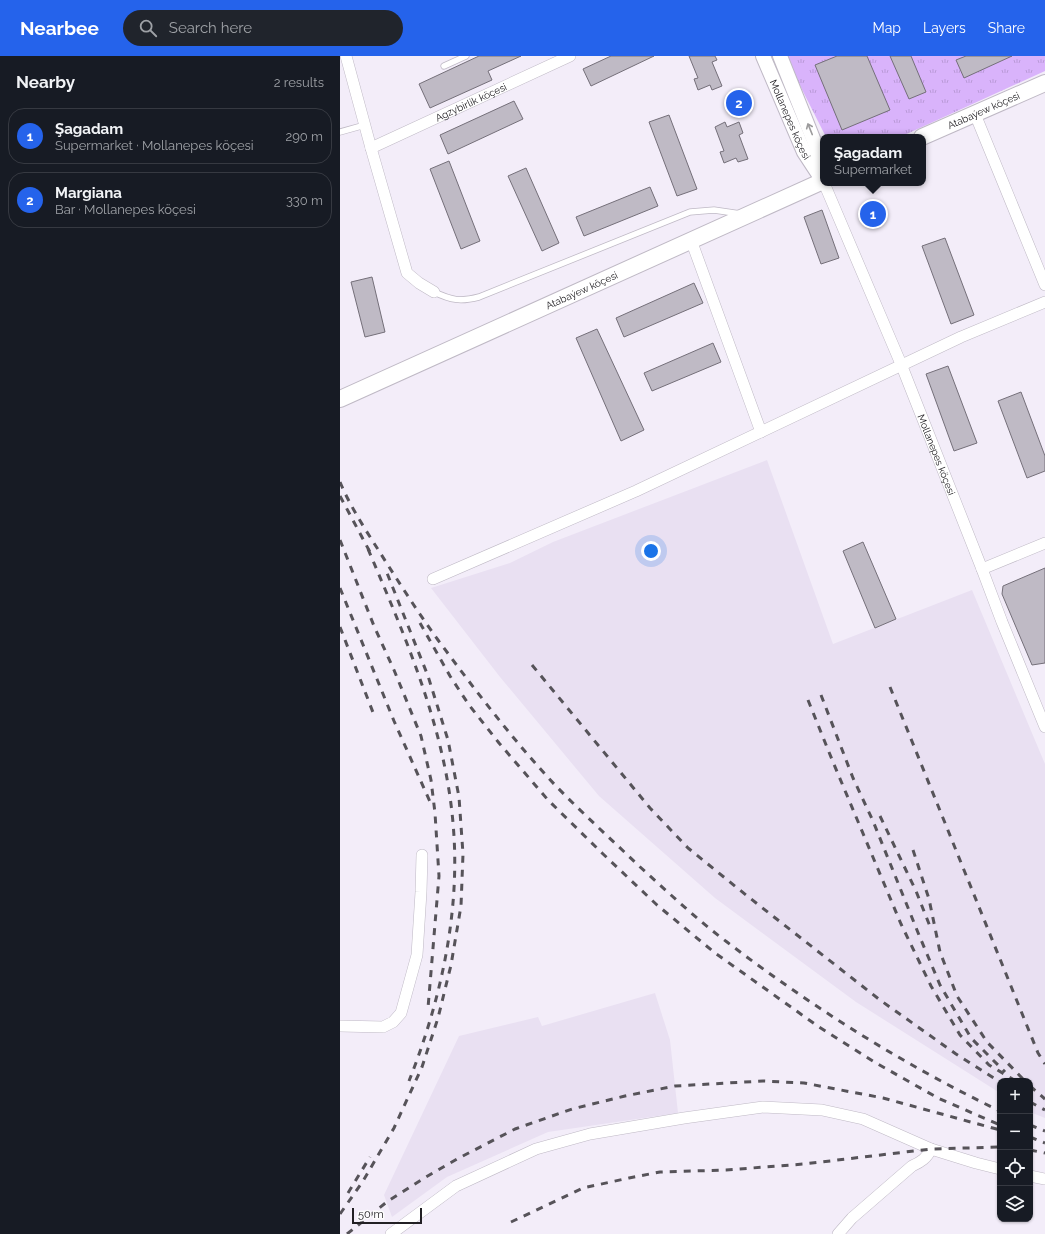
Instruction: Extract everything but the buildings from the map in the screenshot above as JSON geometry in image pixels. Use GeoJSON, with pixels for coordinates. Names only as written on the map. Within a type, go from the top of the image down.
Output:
{"type":"FeatureCollection","features":[{"type":"Feature","properties":{"kind":"main road","name":"Atabaýew köçesi"},"geometry":{"type":"LineString","coordinates":[[926,135],[1045,83]]}},
{"type":"Feature","properties":{"kind":"main road","name":"Atabaýew köçesi"},"geometry":{"type":"LineString","coordinates":[[343,398],[820,182]]}},
{"type":"Feature","properties":{"kind":"street"},"geometry":{"type":"LineString","coordinates":[[346,56],[407,273],[419,283],[434,292]]}},
{"type":"Feature","properties":{"kind":"street","name":"Agzybirlik köçesi"},"geometry":{"type":"LineString","coordinates":[[371,148],[570,56]]}},
{"type":"Feature","properties":{"kind":"street","name":"Mollanepes köçesi"},"geometry":{"type":"LineString","coordinates":[[763,56],[804,152],[820,176]]}},
{"type":"Feature","properties":{"kind":"street","name":"Mollanepes köçesi"},"geometry":{"type":"LineString","coordinates":[[780,56],[816,146],[820,166]]}},
{"type":"Feature","properties":{"kind":"street"},"geometry":{"type":"LineString","coordinates":[[975,114],[1045,285]]}},
{"type":"Feature","properties":{"kind":"street","name":"Mollanepes köçesi"},"geometry":{"type":"LineString","coordinates":[[825,186],[901,364],[1002,622],[1045,727]]}},
{"type":"Feature","properties":{"kind":"street"},"geometry":{"type":"LineString","coordinates":[[691,240],[761,432]]}},
{"type":"Feature","properties":{"kind":"street"},"geometry":{"type":"LineString","coordinates":[[433,579],[636,491],[901,364],[960,337],[1045,302]]}},
{"type":"Feature","properties":{"kind":"street"},"geometry":{"type":"LineString","coordinates":[[982,569],[1045,542]]}},
{"type":"Feature","properties":{"kind":"street"},"geometry":{"type":"LineString","coordinates":[[340,1026],[383,1027],[393,1022],[401,1013],[417,955],[422,855]]}},
{"type":"Feature","properties":{"kind":"street"},"geometry":{"type":"LineString","coordinates":[[391,1234],[456,1186],[536,1149],[590,1134],[684,1118],[763,1107],[822,1110],[863,1119],[931,1149],[997,1168]]}},
{"type":"Feature","properties":{"kind":"street"},"geometry":{"type":"LineString","coordinates":[[838,1234],[852,1218],[912,1166],[921,1162],[928,1156],[931,1149]]}},
{"type":"Feature","properties":{"kind":"street"},"geometry":{"type":"LineString","coordinates":[[1033,1177],[1045,1179]]}},
{"type":"Feature","properties":{"kind":"lane"},"geometry":{"type":"LineString","coordinates":[[444,66],[466,56]]}},
{"type":"Feature","properties":{"kind":"lane"},"geometry":{"type":"LineString","coordinates":[[340,132],[364,124]]}},
{"type":"Feature","properties":{"kind":"lane"},"geometry":{"type":"LineString","coordinates":[[434,292],[447,298],[464,301],[479,297],[690,212],[714,210],[748,215]]}},
{"type":"Feature","properties":{"kind":"shaded area"},"geometry":{"type":"Polygon","coordinates":[[[767,460],[833,644],[972,590],[1045,764],[1045,1118],[1033,1113],[1033,1078],[997,1078],[997,1091],[856,1002],[715,898],[599,796],[500,677],[431,588],[510,563],[553,542],[767,460]]]}},
{"type":"Feature","properties":{"kind":"shaded area"},"geometry":{"type":"Polygon","coordinates":[[[655,993],[670,1040],[678,1113],[548,1132],[447,1177],[392,1217],[384,1195],[459,1036],[538,1017],[542,1026],[655,993]]]}},
{"type":"Feature","properties":{"kind":"green space"},"geometry":{"type":"Polygon","coordinates":[[[785,56],[1045,56],[1045,71],[907,134],[824,134],[785,56]]]}},
{"type":"Feature","properties":{"kind":"railway"},"geometry":{"type":"LineString","coordinates":[[340,482],[353,509],[368,534],[438,640],[509,733],[555,785],[586,816],[693,915],[759,966],[859,1034],[929,1074],[997,1110]]}},
{"type":"Feature","properties":{"kind":"railway"},"geometry":{"type":"LineString","coordinates":[[340,496],[371,554]]}},
{"type":"Feature","properties":{"kind":"railway"},"geometry":{"type":"LineString","coordinates":[[340,540],[374,626],[421,736],[431,780],[435,813],[439,876],[428,1008]]}},
{"type":"Feature","properties":{"kind":"railway"},"geometry":{"type":"LineString","coordinates":[[368,549],[409,649],[432,717],[442,752],[449,788],[453,823],[455,856],[454,889],[446,954],[430,1019],[409,1081]]}},
{"type":"Feature","properties":{"kind":"railway"},"geometry":{"type":"LineString","coordinates":[[340,1214],[363,1181],[394,1128],[422,1067],[438,1018],[451,965],[461,906],[463,854],[459,797],[448,740],[428,676],[387,573]]}},
{"type":"Feature","properties":{"kind":"railway"},"geometry":{"type":"LineString","coordinates":[[340,588],[394,721],[431,804]]}},
{"type":"Feature","properties":{"kind":"railway"},"geometry":{"type":"LineString","coordinates":[[420,623],[450,676],[469,705],[499,743],[548,800],[657,905],[715,953],[819,1027],[876,1063],[938,1098],[997,1124]]}},
{"type":"Feature","properties":{"kind":"railway"},"geometry":{"type":"LineString","coordinates":[[340,627],[374,715]]}},
{"type":"Feature","properties":{"kind":"railway"},"geometry":{"type":"LineString","coordinates":[[532,665],[650,808],[688,848],[880,1000],[956,1054],[997,1080]]}},
{"type":"Feature","properties":{"kind":"railway"},"geometry":{"type":"LineString","coordinates":[[890,687],[1038,1053],[1045,1064]]}},
{"type":"Feature","properties":{"kind":"railway"},"geometry":{"type":"LineString","coordinates":[[821,695],[853,778],[873,821],[940,985],[971,1038],[1005,1072]]}},
{"type":"Feature","properties":{"kind":"railway"},"geometry":{"type":"LineString","coordinates":[[808,700],[901,924],[931,986],[960,1035],[989,1065],[1011,1078]]}},
{"type":"Feature","properties":{"kind":"railway"},"geometry":{"type":"LineString","coordinates":[[880,816],[916,891],[931,929]]}},
{"type":"Feature","properties":{"kind":"railway"},"geometry":{"type":"LineString","coordinates":[[913,850],[929,899],[940,952],[957,996],[987,1042],[1022,1078]]}},
{"type":"Feature","properties":{"kind":"railway"},"geometry":{"type":"LineString","coordinates":[[347,1234],[388,1201],[426,1177],[515,1129],[572,1109],[675,1086],[763,1081],[804,1083],[883,1098],[997,1129]]}},
{"type":"Feature","properties":{"kind":"railway"},"geometry":{"type":"LineString","coordinates":[[1033,1089],[1045,1099]]}},
{"type":"Feature","properties":{"kind":"railway"},"geometry":{"type":"LineString","coordinates":[[1033,1104],[1045,1110]]}},
{"type":"Feature","properties":{"kind":"railway"},"geometry":{"type":"LineString","coordinates":[[1033,1126],[1045,1131]]}},
{"type":"Feature","properties":{"kind":"railway"},"geometry":{"type":"LineString","coordinates":[[1033,1138],[1045,1143]]}},
{"type":"Feature","properties":{"kind":"railway"},"geometry":{"type":"LineString","coordinates":[[511,1222],[583,1188],[660,1172],[726,1170],[804,1164],[931,1149],[997,1147]]}},
{"type":"Feature","properties":{"kind":"railway"},"geometry":{"type":"LineString","coordinates":[[1033,1151],[1045,1153]]}},
{"type":"Feature","properties":{"kind":"railway"},"geometry":{"type":"LineString","coordinates":[[348,1193],[370,1157]]}},
{"type":"Feature","properties":{"kind":"place","name":"Margiana"},"geometry":{"type":"Point","coordinates":[739,103]}},
{"type":"Feature","properties":{"kind":"place","name":"Şagadam"},"geometry":{"type":"Point","coordinates":[873,214]}}]}
